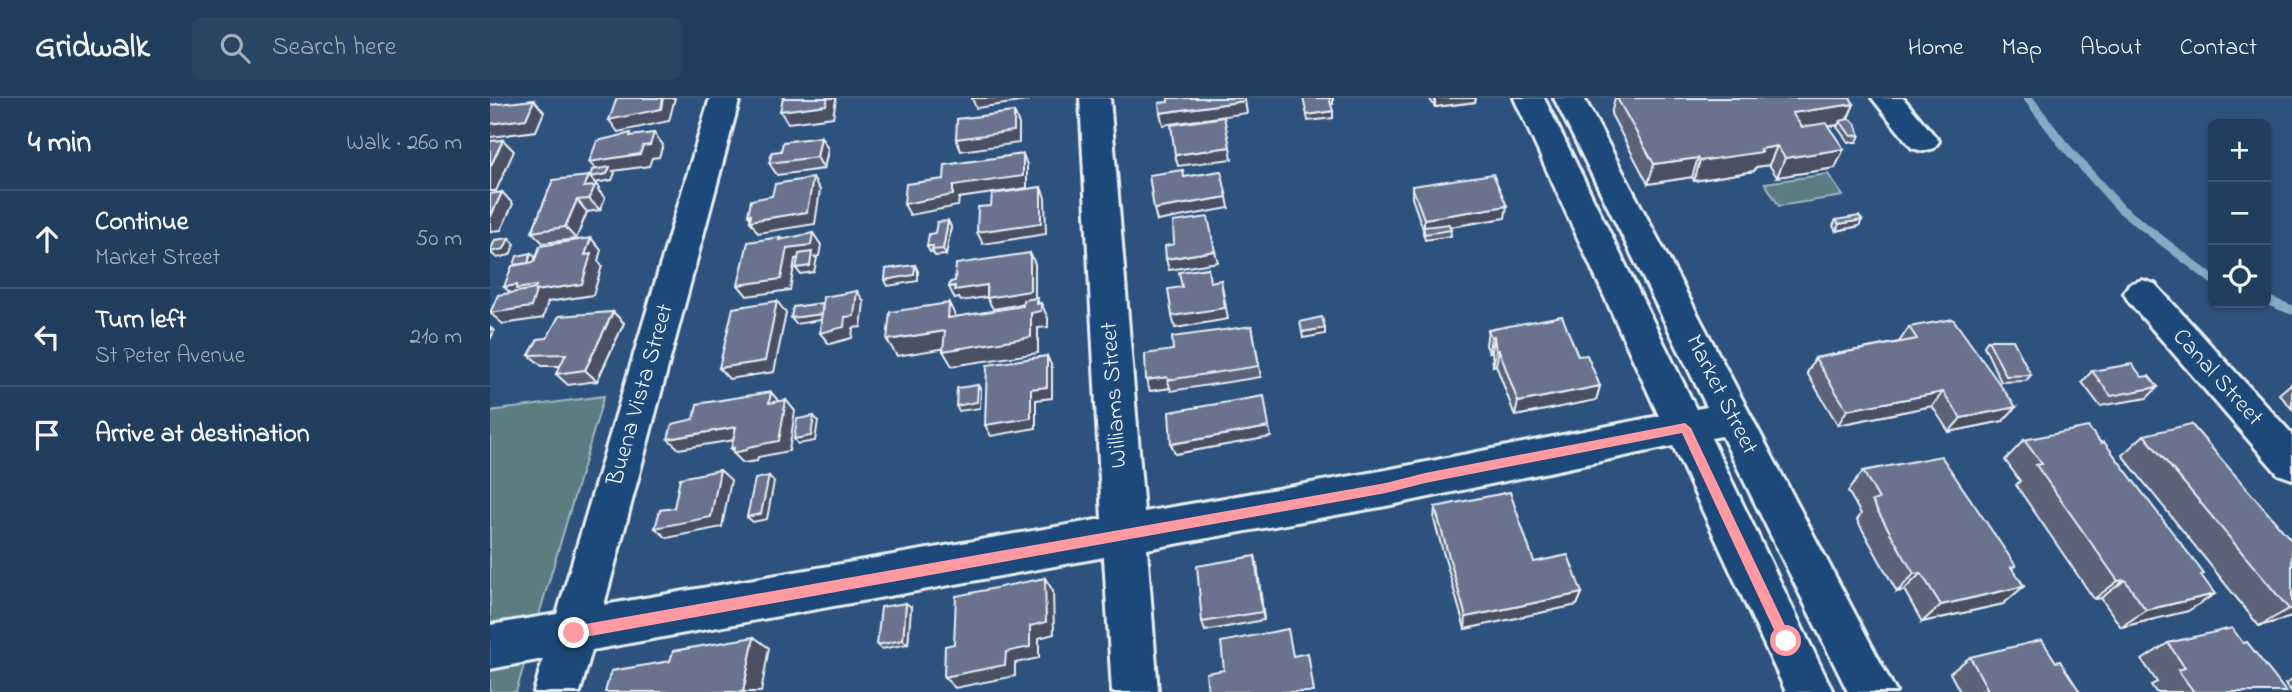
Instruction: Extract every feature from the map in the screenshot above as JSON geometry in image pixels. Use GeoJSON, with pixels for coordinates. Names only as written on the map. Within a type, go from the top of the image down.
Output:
{"type":"FeatureCollection","features":[{"type":"Feature","properties":{"kind":"street","name":"Buena Vista Street"},"geometry":{"type":"LineString","coordinates":[[557,692],[725,98]]}},
{"type":"Feature","properties":{"kind":"street","name":"Williams Street"},"geometry":{"type":"LineString","coordinates":[[1095,98],[1135,692]]}},
{"type":"Feature","properties":{"kind":"street","name":"Market Street"},"geometry":{"type":"LineString","coordinates":[[1529,98],[1810,692]]}},
{"type":"Feature","properties":{"kind":"street","name":"Market Street"},"geometry":{"type":"LineString","coordinates":[[1569,98],[1873,692]]}},
{"type":"Feature","properties":{"kind":"street"},"geometry":{"type":"LineString","coordinates":[[1887,98],[1923,141]]}},
{"type":"Feature","properties":{"kind":"street","name":"Canal Street"},"geometry":{"type":"LineString","coordinates":[[2142,293],[2292,462]]}},
{"type":"Feature","properties":{"kind":"street"},"geometry":{"type":"LineString","coordinates":[[490,647],[1386,488],[1732,418]]}},
{"type":"Feature","properties":{"kind":"green space"},"geometry":{"type":"Polygon","coordinates":[[[1828,174],[1843,196],[1779,206],[1765,183],[1828,174]]]}},
{"type":"Feature","properties":{"kind":"green space"},"geometry":{"type":"Polygon","coordinates":[[[604,396],[516,692],[490,692],[490,411],[604,396]]]}},
{"type":"Feature","properties":{"kind":"building"},"geometry":{"type":"Polygon","coordinates":[[[617,98],[663,98],[661,109],[609,120],[617,98]]]}},
{"type":"Feature","properties":{"kind":"building"},"geometry":{"type":"Polygon","coordinates":[[[783,98],[828,98],[826,105],[780,111],[783,98]]]}},
{"type":"Feature","properties":{"kind":"building"},"geometry":{"type":"Polygon","coordinates":[[[1168,98],[1244,98],[1245,101],[1160,113],[1159,103],[1168,102],[1168,98]]]}},
{"type":"Feature","properties":{"kind":"building"},"geometry":{"type":"Polygon","coordinates":[[[1303,98],[1329,98],[1333,111],[1307,115],[1303,98]]]}},
{"type":"Feature","properties":{"kind":"building"},"geometry":{"type":"Polygon","coordinates":[[[1617,98],[1850,98],[1854,104],[1792,113],[1802,127],[1826,123],[1844,149],[1785,158],[1777,146],[1760,149],[1762,152],[1654,164],[1617,98]]]}},
{"type":"Feature","properties":{"kind":"building"},"geometry":{"type":"Polygon","coordinates":[[[534,100],[526,119],[490,124],[490,105],[534,100]]]}},
{"type":"Feature","properties":{"kind":"building"},"geometry":{"type":"Polygon","coordinates":[[[1014,112],[1014,131],[956,139],[957,119],[1014,112]]]}},
{"type":"Feature","properties":{"kind":"building"},"geometry":{"type":"Polygon","coordinates":[[[1224,117],[1230,147],[1175,155],[1171,125],[1224,117]]]}},
{"type":"Feature","properties":{"kind":"building"},"geometry":{"type":"Polygon","coordinates":[[[1849,119],[1855,123],[1860,135],[1851,136],[1840,121],[1849,119]]]}},
{"type":"Feature","properties":{"kind":"building"},"geometry":{"type":"Polygon","coordinates":[[[631,133],[630,136],[654,133],[650,145],[643,146],[640,154],[589,162],[597,141],[631,133]]]}},
{"type":"Feature","properties":{"kind":"building"},"geometry":{"type":"Polygon","coordinates":[[[821,137],[817,157],[769,163],[772,152],[781,151],[783,142],[821,137]]]}},
{"type":"Feature","properties":{"kind":"building"},"geometry":{"type":"Polygon","coordinates":[[[503,140],[490,167],[490,141],[503,140]]]}},
{"type":"Feature","properties":{"kind":"building"},"geometry":{"type":"Polygon","coordinates":[[[1023,154],[1023,176],[953,186],[953,195],[904,204],[906,184],[944,179],[945,165],[1023,154]]]}},
{"type":"Feature","properties":{"kind":"building"},"geometry":{"type":"Polygon","coordinates":[[[610,167],[607,174],[590,177],[592,170],[610,167]]]}},
{"type":"Feature","properties":{"kind":"building"},"geometry":{"type":"Polygon","coordinates":[[[1183,170],[1184,177],[1221,171],[1227,197],[1154,209],[1149,175],[1183,170]]]}},
{"type":"Feature","properties":{"kind":"building"},"geometry":{"type":"Polygon","coordinates":[[[1493,174],[1507,206],[1424,219],[1412,186],[1493,174]]]}},
{"type":"Feature","properties":{"kind":"building"},"geometry":{"type":"Polygon","coordinates":[[[589,176],[584,187],[595,186],[589,199],[577,200],[565,227],[532,232],[553,180],[589,176]]]}},
{"type":"Feature","properties":{"kind":"building"},"geometry":{"type":"Polygon","coordinates":[[[813,178],[807,212],[750,221],[751,214],[748,215],[751,200],[772,196],[775,184],[813,178]]]}},
{"type":"Feature","properties":{"kind":"building"},"geometry":{"type":"Polygon","coordinates":[[[1041,187],[1041,223],[977,232],[978,207],[991,206],[992,194],[1041,187]]]}},
{"type":"Feature","properties":{"kind":"building"},"geometry":{"type":"Polygon","coordinates":[[[502,192],[490,218],[490,194],[502,192]]]}},
{"type":"Feature","properties":{"kind":"building"},"geometry":{"type":"Polygon","coordinates":[[[1859,216],[1862,220],[1839,224],[1836,220],[1859,216]]]}},
{"type":"Feature","properties":{"kind":"building"},"geometry":{"type":"Polygon","coordinates":[[[1208,217],[1215,251],[1166,259],[1165,246],[1174,244],[1173,222],[1208,217]]]}},
{"type":"Feature","properties":{"kind":"building"},"geometry":{"type":"Polygon","coordinates":[[[948,221],[943,249],[932,250],[933,246],[927,246],[929,234],[935,233],[937,222],[948,221]]]}},
{"type":"Feature","properties":{"kind":"building"},"geometry":{"type":"Polygon","coordinates":[[[1449,224],[1451,230],[1425,234],[1423,227],[1449,224]]]}},
{"type":"Feature","properties":{"kind":"building"},"geometry":{"type":"Polygon","coordinates":[[[813,233],[811,245],[787,248],[781,279],[738,285],[748,242],[780,237],[779,240],[813,233]]]}},
{"type":"Feature","properties":{"kind":"building"},"geometry":{"type":"Polygon","coordinates":[[[509,238],[504,249],[490,252],[495,240],[509,238]]]}},
{"type":"Feature","properties":{"kind":"building"},"geometry":{"type":"Polygon","coordinates":[[[591,238],[585,255],[591,254],[582,284],[536,291],[531,307],[490,313],[498,295],[535,289],[536,286],[516,289],[517,285],[504,287],[512,266],[534,262],[540,246],[591,238]]]}},
{"type":"Feature","properties":{"kind":"building"},"geometry":{"type":"Polygon","coordinates":[[[812,252],[810,266],[796,268],[799,254],[812,252]]]}},
{"type":"Feature","properties":{"kind":"building"},"geometry":{"type":"Polygon","coordinates":[[[531,253],[528,263],[514,265],[517,256],[531,253]]]}},
{"type":"Feature","properties":{"kind":"building"},"geometry":{"type":"Polygon","coordinates":[[[1030,253],[1030,291],[987,298],[987,285],[955,290],[955,286],[949,287],[950,282],[955,281],[956,264],[1030,253]]]}},
{"type":"Feature","properties":{"kind":"building"},"geometry":{"type":"Polygon","coordinates":[[[915,265],[914,275],[885,280],[886,269],[915,265]]]}},
{"type":"Feature","properties":{"kind":"building"},"geometry":{"type":"Polygon","coordinates":[[[1208,268],[1210,282],[1221,280],[1225,308],[1172,316],[1168,289],[1182,287],[1179,272],[1208,268]]]}},
{"type":"Feature","properties":{"kind":"building"},"geometry":{"type":"Polygon","coordinates":[[[857,291],[854,316],[845,317],[844,327],[820,333],[823,297],[857,291]]]}},
{"type":"Feature","properties":{"kind":"building"},"geometry":{"type":"Polygon","coordinates":[[[1037,298],[1037,304],[1041,303],[1041,311],[1031,313],[1031,337],[943,351],[945,331],[887,340],[890,312],[949,303],[948,318],[1023,306],[1023,300],[1037,298]]]}},
{"type":"Feature","properties":{"kind":"building"},"geometry":{"type":"Polygon","coordinates":[[[777,301],[765,361],[719,368],[733,308],[777,301]]]}},
{"type":"Feature","properties":{"kind":"building"},"geometry":{"type":"Polygon","coordinates":[[[823,303],[822,314],[791,318],[793,307],[823,303]]]}},
{"type":"Feature","properties":{"kind":"building"},"geometry":{"type":"Polygon","coordinates":[[[613,312],[585,370],[556,374],[566,354],[529,355],[538,339],[547,338],[559,316],[613,312]]]}},
{"type":"Feature","properties":{"kind":"building"},"geometry":{"type":"Polygon","coordinates":[[[1562,316],[1578,356],[1587,355],[1600,386],[1518,402],[1499,350],[1496,351],[1494,336],[1491,337],[1488,330],[1562,316]]]}},
{"type":"Feature","properties":{"kind":"building"},"geometry":{"type":"Polygon","coordinates":[[[1322,317],[1325,328],[1302,332],[1300,322],[1322,317]]]}},
{"type":"Feature","properties":{"kind":"building"},"geometry":{"type":"Polygon","coordinates":[[[1953,319],[2016,407],[1961,418],[1943,392],[1847,410],[1815,358],[1917,339],[1909,327],[1953,319]]]}},
{"type":"Feature","properties":{"kind":"building"},"geometry":{"type":"Polygon","coordinates":[[[1252,326],[1259,366],[1168,380],[1167,377],[1146,380],[1145,354],[1173,350],[1172,337],[1252,326]]]}},
{"type":"Feature","properties":{"kind":"building"},"geometry":{"type":"Polygon","coordinates":[[[1988,340],[2013,340],[2031,375],[2006,376],[1988,340]]]}},
{"type":"Feature","properties":{"kind":"building"},"geometry":{"type":"Polygon","coordinates":[[[1047,356],[1047,387],[1031,389],[1031,418],[985,425],[987,365],[1047,356]]]}},
{"type":"Feature","properties":{"kind":"building"},"geometry":{"type":"Polygon","coordinates":[[[2132,364],[2142,377],[2149,376],[2158,387],[2111,396],[2092,371],[2132,364]]]}},
{"type":"Feature","properties":{"kind":"building"},"geometry":{"type":"Polygon","coordinates":[[[978,385],[977,402],[956,406],[957,388],[978,385]]]}},
{"type":"Feature","properties":{"kind":"building"},"geometry":{"type":"Polygon","coordinates":[[[771,392],[769,403],[786,400],[779,441],[733,453],[734,448],[731,449],[736,427],[668,439],[672,424],[694,419],[697,404],[771,392]]]}},
{"type":"Feature","properties":{"kind":"building"},"geometry":{"type":"Polygon","coordinates":[[[1264,396],[1269,427],[1171,444],[1169,412],[1264,396]]]}},
{"type":"Feature","properties":{"kind":"building"},"geometry":{"type":"Polygon","coordinates":[[[814,416],[811,436],[794,439],[797,419],[814,416]]]}},
{"type":"Feature","properties":{"kind":"building"},"geometry":{"type":"Polygon","coordinates":[[[2191,424],[2292,541],[2292,609],[2289,609],[2144,435],[2191,424]]]}},
{"type":"Feature","properties":{"kind":"building"},"geometry":{"type":"Polygon","coordinates":[[[2088,427],[2101,443],[2104,442],[2204,574],[2201,575],[2215,594],[2146,610],[2125,580],[2118,581],[2036,465],[2042,464],[2024,440],[2088,427]]]}},
{"type":"Feature","properties":{"kind":"building"},"geometry":{"type":"Polygon","coordinates":[[[1941,456],[2016,566],[2011,567],[2024,586],[1941,605],[1921,573],[1914,574],[1872,501],[1879,499],[1863,471],[1941,456]]]}},
{"type":"Feature","properties":{"kind":"building"},"geometry":{"type":"Polygon","coordinates":[[[720,470],[711,517],[655,528],[660,510],[674,508],[680,478],[720,470]]]}},
{"type":"Feature","properties":{"kind":"building"},"geometry":{"type":"Polygon","coordinates":[[[769,476],[761,514],[747,517],[755,479],[769,476]]]}},
{"type":"Feature","properties":{"kind":"building"},"geometry":{"type":"Polygon","coordinates":[[[1510,492],[1534,562],[1568,555],[1582,593],[1466,617],[1435,507],[1510,492]]]}},
{"type":"Feature","properties":{"kind":"building"},"geometry":{"type":"Polygon","coordinates":[[[1255,556],[1262,612],[1202,622],[1197,566],[1255,556]]]}},
{"type":"Feature","properties":{"kind":"building"},"geometry":{"type":"Polygon","coordinates":[[[1045,578],[1046,622],[1030,626],[1030,647],[1006,652],[1005,665],[944,677],[945,646],[954,644],[956,596],[1045,578]]]}},
{"type":"Feature","properties":{"kind":"building"},"geometry":{"type":"Polygon","coordinates":[[[906,603],[903,640],[877,645],[881,607],[906,603]]]}},
{"type":"Feature","properties":{"kind":"building"},"geometry":{"type":"Polygon","coordinates":[[[2232,628],[2243,643],[2247,642],[2286,692],[2194,692],[2178,670],[2185,668],[2168,643],[2232,628]]]}},
{"type":"Feature","properties":{"kind":"building"},"geometry":{"type":"Polygon","coordinates":[[[1288,629],[1293,656],[1308,653],[1314,692],[1208,692],[1206,673],[1224,670],[1221,642],[1288,629]]]}},
{"type":"Feature","properties":{"kind":"building"},"geometry":{"type":"Polygon","coordinates":[[[754,637],[743,692],[605,692],[611,671],[670,661],[673,651],[754,637]]]}},
{"type":"Feature","properties":{"kind":"building"},"geometry":{"type":"Polygon","coordinates":[[[2042,640],[2056,662],[2060,661],[2080,692],[1982,691],[1988,690],[1970,657],[2042,640]]]}},
{"type":"Feature","properties":{"kind":"waterway"},"geometry":{"type":"LineString","coordinates":[[2028,98],[2062,143],[2121,209],[2208,276]]}},
{"type":"Feature","properties":{"kind":"waterway"},"geometry":{"type":"LineString","coordinates":[[2271,302],[2292,310]]}},
{"type":"Feature","properties":{"kind":"route"},"geometry":{"type":"LineString","coordinates":[[574,633],[1386,488],[1425,478],[1685,428],[1786,641]]}}]}
